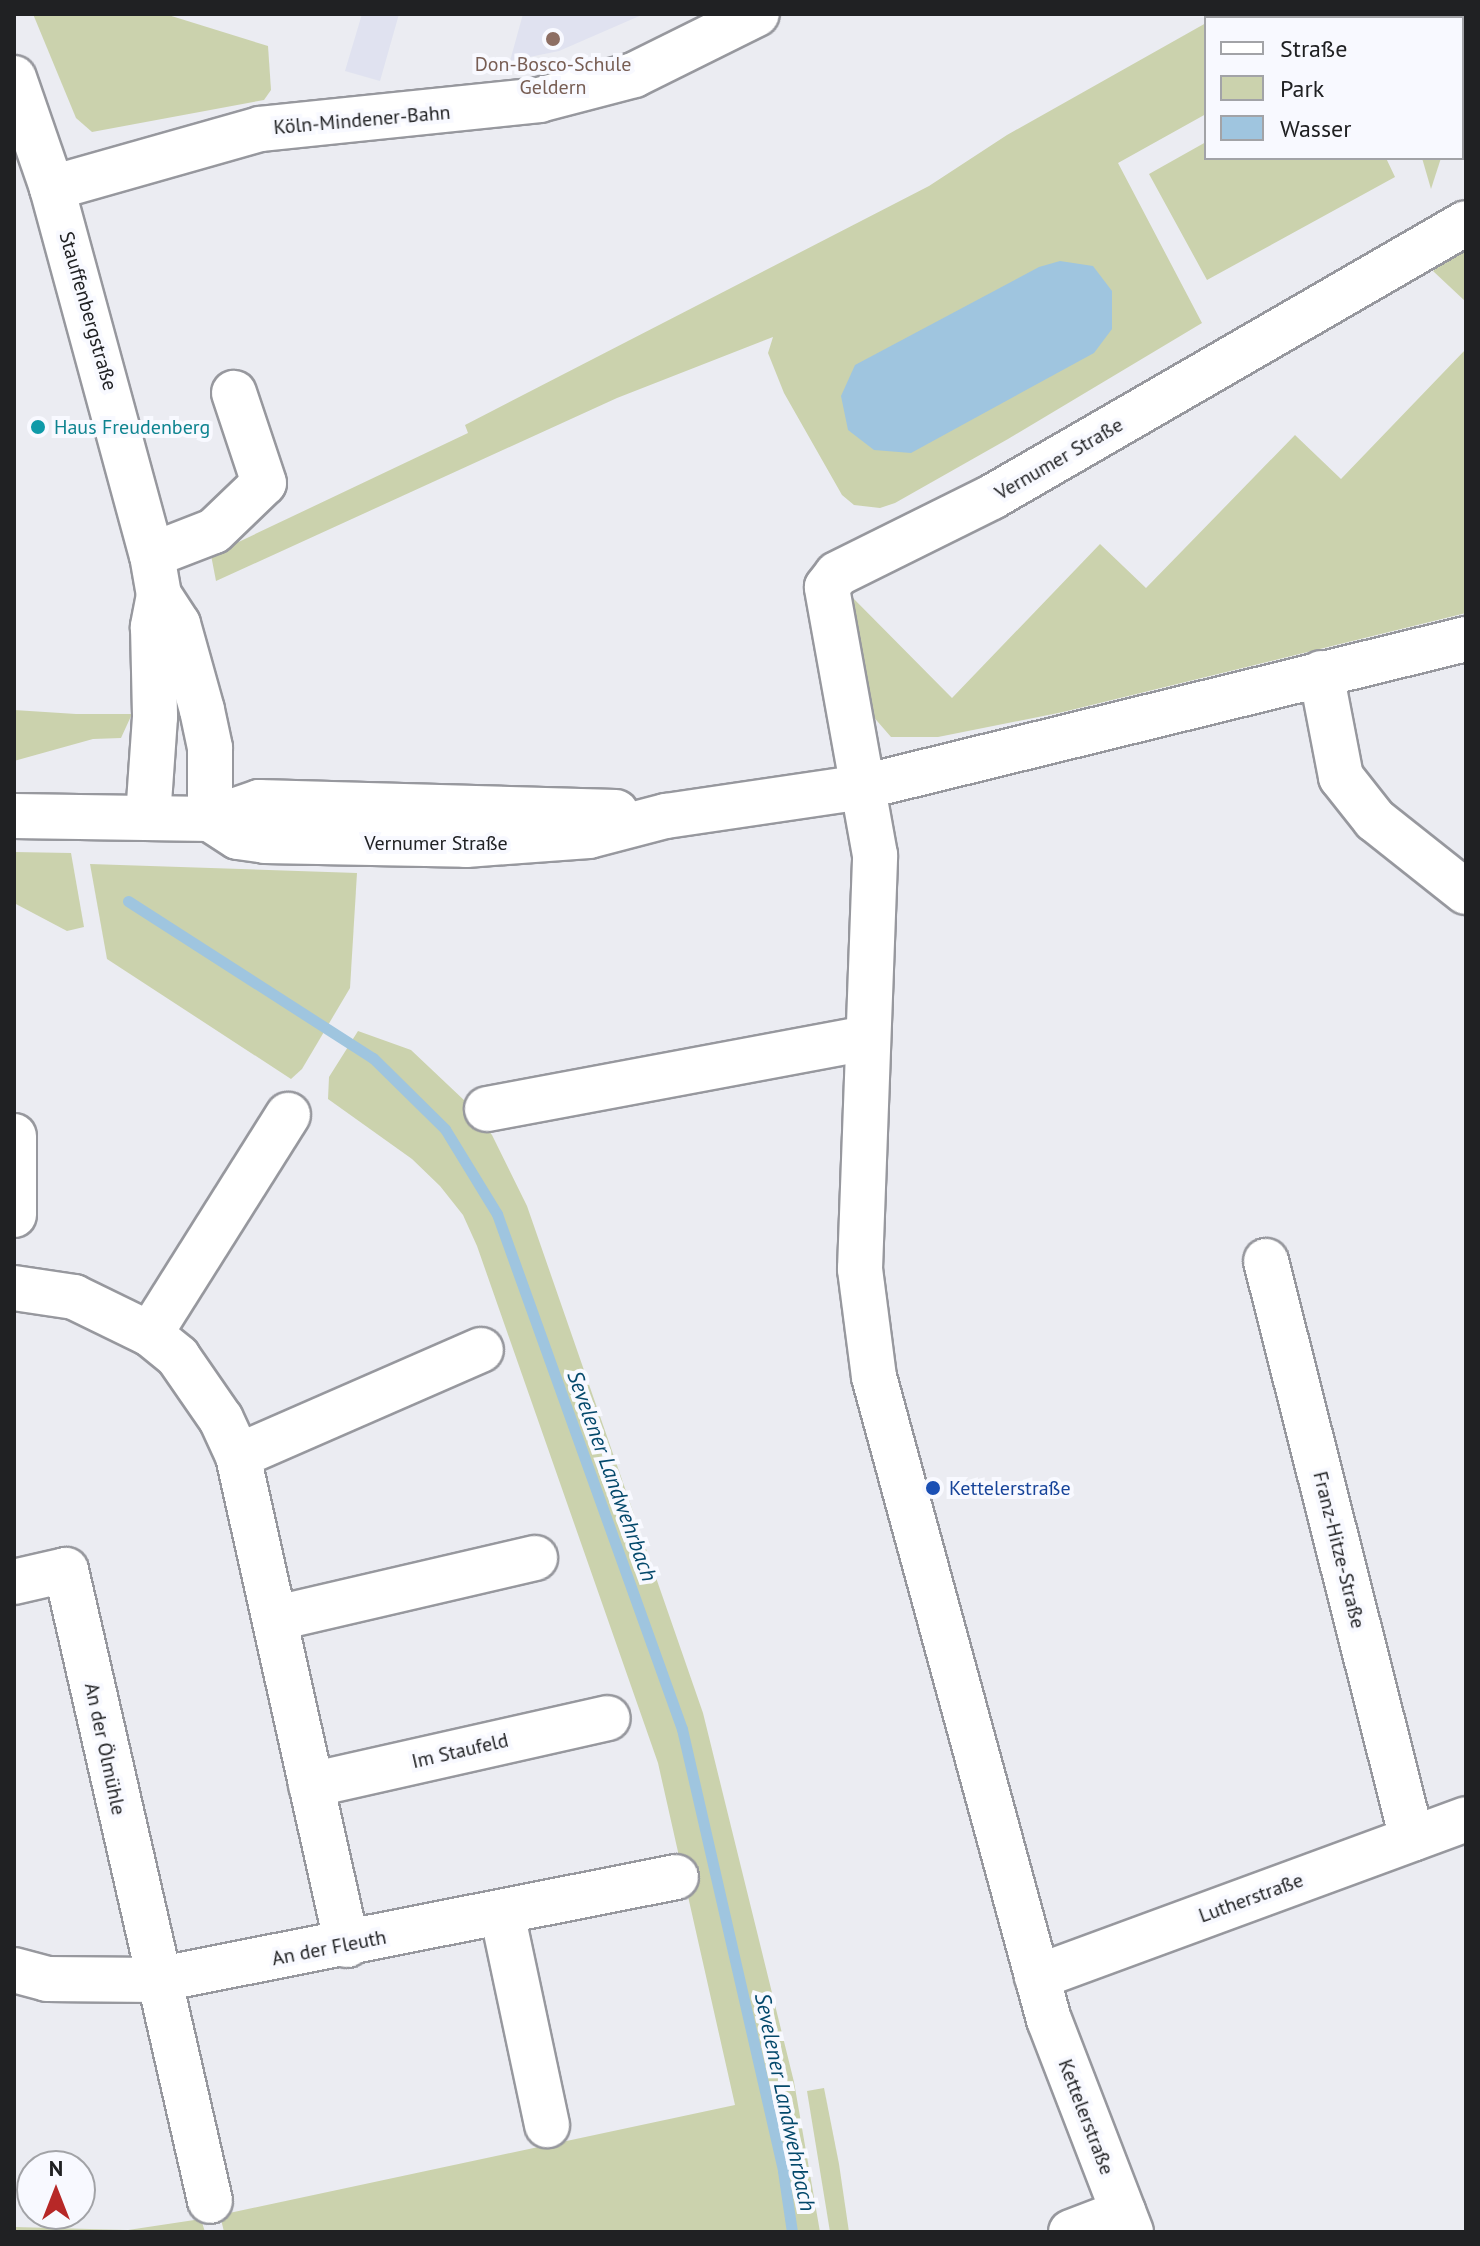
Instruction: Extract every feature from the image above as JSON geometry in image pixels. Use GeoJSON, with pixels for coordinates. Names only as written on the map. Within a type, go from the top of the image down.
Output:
{"type":"FeatureCollection","features":[{"type":"Feature","properties":{"kind":"street","name":"Köln-Mindener-Bahn"},"geometry":{"type":"LineString","coordinates":[[52,188],[167,151],[260,129],[539,100],[634,75],[757,14]]}},
{"type":"Feature","properties":{"kind":"street","name":"Stauffenbergstraße"},"geometry":{"type":"LineString","coordinates":[[14,78],[52,188],[156,575],[178,624],[202,710],[210,748],[210,819]]}},
{"type":"Feature","properties":{"kind":"street","name":"Vernumer Straße"},"geometry":{"type":"LineString","coordinates":[[863,787],[825,601],[827,587],[837,574],[1005,490],[1466,223]]}},
{"type":"Feature","properties":{"kind":"street"},"geometry":{"type":"LineString","coordinates":[[156,575],[214,531],[264,483],[234,393]]}},
{"type":"Feature","properties":{"kind":"street","name":"Stauffenbergstraße"},"geometry":{"type":"LineString","coordinates":[[148,817],[155,701],[153,627],[156,575]]}},
{"type":"Feature","properties":{"kind":"street","name":"Vernumer Straße"},"geometry":{"type":"LineString","coordinates":[[14,816],[210,819],[238,837],[265,841],[466,845],[589,836],[666,816],[863,787],[1466,639]]}},
{"type":"Feature","properties":{"kind":"street"},"geometry":{"type":"LineString","coordinates":[[1321,673],[1341,777],[1375,820],[1466,892]]}},
{"type":"Feature","properties":{"kind":"street","name":"Kettelerstraße"},"geometry":{"type":"LineString","coordinates":[[863,787],[875,855],[860,1269],[874,1377],[1037,1977],[1127,2222],[1071,2232]]}},
{"type":"Feature","properties":{"kind":"street"},"geometry":{"type":"LineString","coordinates":[[487,1109],[867,1038]]}},
{"type":"Feature","properties":{"kind":"street"},"geometry":{"type":"LineString","coordinates":[[150,1334],[288,1115]]}},
{"type":"Feature","properties":{"kind":"street"},"geometry":{"type":"LineString","coordinates":[[14,1136],[14,1215]]}},
{"type":"Feature","properties":{"kind":"street","name":"Franz-Hitze-Straße"},"geometry":{"type":"LineString","coordinates":[[1266,1261],[1412,1839]]}},
{"type":"Feature","properties":{"kind":"street"},"geometry":{"type":"LineString","coordinates":[[14,1288],[74,1297],[150,1334],[201,1385],[238,1456],[277,1618],[347,1945]]}},
{"type":"Feature","properties":{"kind":"street"},"geometry":{"type":"LineString","coordinates":[[238,1456],[481,1350]]}},
{"type":"Feature","properties":{"kind":"street"},"geometry":{"type":"LineString","coordinates":[[277,1618],[535,1558]]}},
{"type":"Feature","properties":{"kind":"street","name":"An der Ölmühle"},"geometry":{"type":"LineString","coordinates":[[14,1582],[66,1570],[156,1980]]}},
{"type":"Feature","properties":{"kind":"street","name":"Im Staufeld"},"geometry":{"type":"LineString","coordinates":[[311,1785],[608,1718]]}},
{"type":"Feature","properties":{"kind":"street","name":"Lutherstraße"},"geometry":{"type":"LineString","coordinates":[[1037,1977],[1466,1819]]}},
{"type":"Feature","properties":{"kind":"street","name":"An der Fleuth"},"geometry":{"type":"LineString","coordinates":[[14,1970],[47,1979],[156,1980],[347,1945],[676,1877]]}},
{"type":"Feature","properties":{"kind":"street"},"geometry":{"type":"LineString","coordinates":[[502,1913],[547,2125]]}},
{"type":"Feature","properties":{"kind":"street"},"geometry":{"type":"LineString","coordinates":[[156,1980],[210,2201]]}},
{"type":"Feature","properties":{"kind":"shaded area"},"geometry":{"type":"Polygon","coordinates":[[[362,14],[399,14],[380,81],[345,71],[362,14]]]}},
{"type":"Feature","properties":{"kind":"shaded area","name":"Don-Bosco-Schule Geldern"},"geometry":{"type":"Polygon","coordinates":[[[523,14],[644,14],[559,51],[510,61],[523,14]]]}},
{"type":"Feature","properties":{"kind":"green space"},"geometry":{"type":"Polygon","coordinates":[[[33,14],[165,14],[268,46],[271,90],[264,100],[92,132],[76,118],[33,14]]]}},
{"type":"Feature","properties":{"kind":"green space"},"geometry":{"type":"Polygon","coordinates":[[[1222,14],[1389,14],[1302,16],[1218,16],[1222,14]]]}},
{"type":"Feature","properties":{"kind":"green space"},"geometry":{"type":"Polygon","coordinates":[[[1466,14],[1464,74],[1464,16],[1422,16],[1466,14]]]}},
{"type":"Feature","properties":{"kind":"green space"},"geometry":{"type":"Polygon","coordinates":[[[1204,24],[1204,115],[1118,163],[1202,323],[1008,439],[895,503],[880,508],[854,505],[842,495],[784,393],[768,353],[773,337],[617,398],[216,581],[211,555],[468,433],[465,425],[929,186],[1007,135],[1204,24]]]}},
{"type":"Feature","properties":{"kind":"green space"},"geometry":{"type":"Polygon","coordinates":[[[1204,143],[1204,160],[1387,160],[1395,177],[1207,280],[1149,174],[1204,143]]]}},
{"type":"Feature","properties":{"kind":"green space"},"geometry":{"type":"Polygon","coordinates":[[[1423,160],[1440,160],[1431,189],[1423,160]]]}},
{"type":"Feature","properties":{"kind":"green space"},"geometry":{"type":"Polygon","coordinates":[[[1466,247],[1466,302],[1433,271],[1466,247]]]}},
{"type":"Feature","properties":{"kind":"green space"},"geometry":{"type":"Polygon","coordinates":[[[1466,349],[1466,613],[1063,712],[938,737],[891,737],[871,714],[848,593],[952,698],[1100,544],[1146,588],[1295,435],[1341,479],[1466,349]]]}},
{"type":"Feature","properties":{"kind":"green space"},"geometry":{"type":"Polygon","coordinates":[[[14,710],[132,714],[121,738],[93,739],[14,761],[14,710]]]}},
{"type":"Feature","properties":{"kind":"green space"},"geometry":{"type":"Polygon","coordinates":[[[14,852],[71,853],[84,927],[67,931],[14,903],[14,852]]]}},
{"type":"Feature","properties":{"kind":"green space"},"geometry":{"type":"Polygon","coordinates":[[[90,864],[357,873],[350,988],[302,1069],[291,1079],[107,959],[90,864]]]}},
{"type":"Feature","properties":{"kind":"green space"},"geometry":{"type":"Polygon","coordinates":[[[358,1031],[411,1050],[466,1102],[492,1135],[527,1206],[703,1713],[794,2082],[820,2232],[224,2232],[220,2215],[735,2105],[658,1763],[477,1246],[463,1215],[440,1186],[412,1159],[328,1099],[329,1077],[358,1031]]]}},
{"type":"Feature","properties":{"kind":"green space"},"geometry":{"type":"Polygon","coordinates":[[[824,2088],[849,2232],[830,2232],[807,2091],[824,2088]]]}},
{"type":"Feature","properties":{"kind":"green space"},"geometry":{"type":"Polygon","coordinates":[[[201,2219],[205,2232],[14,2232],[14,2227],[16,2230],[128,2230],[201,2219]]]}},
{"type":"Feature","properties":{"kind":"water"},"geometry":{"type":"Polygon","coordinates":[[[1060,261],[1093,266],[1112,291],[1112,329],[1094,353],[911,453],[874,450],[848,430],[841,396],[855,365],[1039,267],[1060,261]]]}},
{"type":"Feature","properties":{"kind":"waterway","name":"Sevelener Landwehrbach"},"geometry":{"type":"LineString","coordinates":[[128,901],[373,1058],[445,1129],[497,1214],[682,1729],[783,2171],[792,2232]]}},
{"type":"Feature","properties":{"kind":"place","name":"Don-Bosco-Schule Geldern"},"geometry":{"type":"Point","coordinates":[553,39]}},
{"type":"Feature","properties":{"kind":"place","name":"Haus Freudenberg"},"geometry":{"type":"Point","coordinates":[38,427]}},
{"type":"Feature","properties":{"kind":"place","name":"Kettelerstraße"},"geometry":{"type":"Point","coordinates":[933,1488]}}]}
